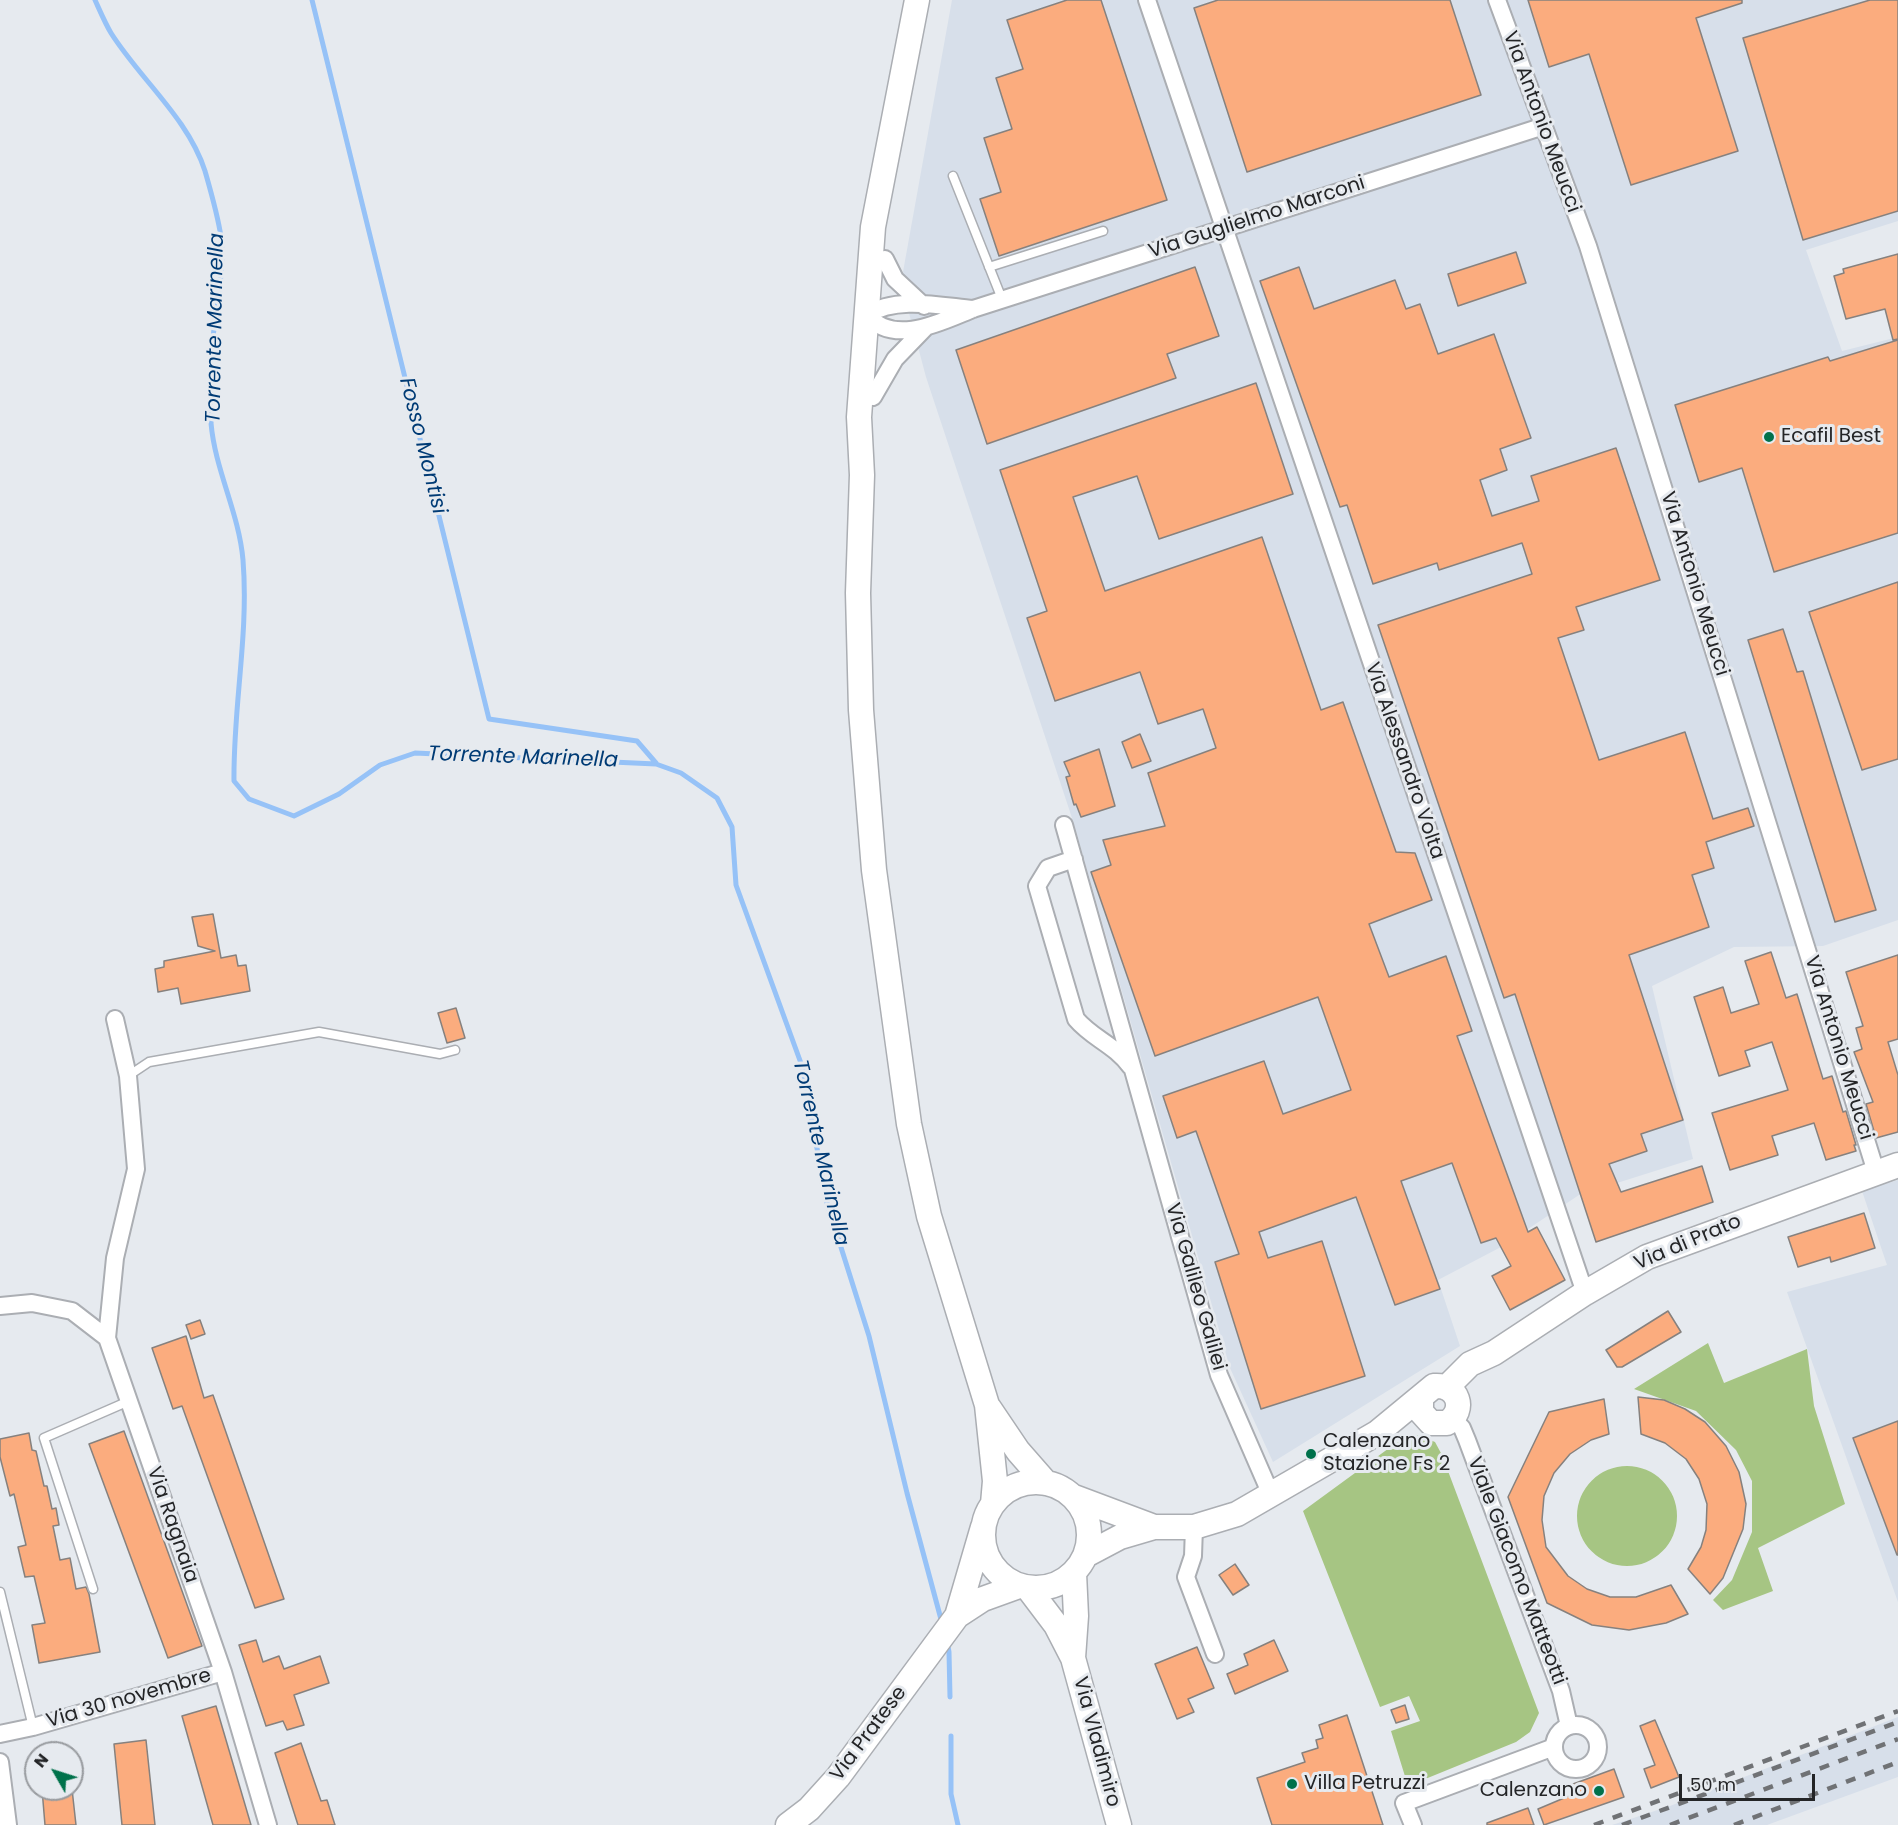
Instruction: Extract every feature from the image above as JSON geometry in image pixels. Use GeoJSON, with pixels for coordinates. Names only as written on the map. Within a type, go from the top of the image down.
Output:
{"type":"FeatureCollection","features":[{"type":"Feature","properties":{"kind":"main road"},"geometry":{"type":"LineString","coordinates":[[862,475],[873,397],[876,316],[873,227],[889,155],[917,0]]}},
{"type":"Feature","properties":{"kind":"main road"},"geometry":{"type":"LineString","coordinates":[[889,155],[885,259],[859,417],[862,475],[858,593],[861,710],[876,881],[911,1136],[929,1216],[987,1406],[994,1473],[993,1504]]}},
{"type":"Feature","properties":{"kind":"main road","name":"Via di Prato"},"geometry":{"type":"LineString","coordinates":[[1423,1408],[1439,1425],[1470,1364],[1494,1353],[1586,1293],[1647,1257],[1887,1169]]}},
{"type":"Feature","properties":{"kind":"main road","name":"Via di Prato"},"geometry":{"type":"LineString","coordinates":[[950,1625],[983,1599],[1023,1587],[1045,1588],[1060,1583],[1080,1564],[1120,1537],[1154,1527],[1194,1527],[1237,1514],[1272,1497],[1377,1433],[1423,1408],[1434,1386],[1452,1401]]}},
{"type":"Feature","properties":{"kind":"main road"},"geometry":{"type":"LineString","coordinates":[[987,1406],[1018,1451],[1046,1482]]}},
{"type":"Feature","properties":{"kind":"main road"},"geometry":{"type":"LineString","coordinates":[[950,1625],[993,1504],[1001,1495],[1022,1484],[1046,1482]]}},
{"type":"Feature","properties":{"kind":"main road","name":"Via di Prato"},"geometry":{"type":"LineString","coordinates":[[1046,1482],[1074,1497],[1154,1527]]}},
{"type":"Feature","properties":{"kind":"main road"},"geometry":{"type":"LineString","coordinates":[[1074,1497],[1082,1507],[1090,1531],[1080,1564]]}},
{"type":"Feature","properties":{"kind":"main road"},"geometry":{"type":"LineString","coordinates":[[983,1527],[984,1545],[990,1563],[1002,1577],[1023,1587]]}},
{"type":"Feature","properties":{"kind":"main road","name":"Via Vladimiro"},"geometry":{"type":"LineString","coordinates":[[1073,1658],[1080,1564]]}},
{"type":"Feature","properties":{"kind":"main road","name":"Via Vladimiro"},"geometry":{"type":"LineString","coordinates":[[1023,1587],[1056,1625],[1073,1658],[1119,1825]]}},
{"type":"Feature","properties":{"kind":"main road","name":"Via Pratese"},"geometry":{"type":"LineString","coordinates":[[788,1825],[809,1809],[838,1777],[950,1625]]}},
{"type":"Feature","properties":{"kind":"street","name":"Via Alessandro Volta"},"geometry":{"type":"LineString","coordinates":[[1148,0],[1223,228],[1586,1293]]}},
{"type":"Feature","properties":{"kind":"street","name":"Via Antonio Meucci"},"geometry":{"type":"LineString","coordinates":[[1497,0],[1541,127],[1588,246],[1887,1169]]}},
{"type":"Feature","properties":{"kind":"street","name":"Via Guglielmo Marconi"},"geometry":{"type":"LineString","coordinates":[[973,309],[896,305],[876,316],[895,330],[925,328],[1002,299],[1541,127]]}},
{"type":"Feature","properties":{"kind":"street"},"geometry":{"type":"LineString","coordinates":[[885,259],[895,279],[924,306]]}},
{"type":"Feature","properties":{"kind":"street","name":"Via Guglielmo Marconi"},"geometry":{"type":"LineString","coordinates":[[873,397],[894,359],[925,328]]}},
{"type":"Feature","properties":{"kind":"street","name":"Via Galileo Galilei"},"geometry":{"type":"LineString","coordinates":[[1064,825],[1219,1375],[1272,1497]]}},
{"type":"Feature","properties":{"kind":"street","name":"Via Galileo Galilei"},"geometry":{"type":"LineString","coordinates":[[1074,859],[1048,868],[1037,886],[1076,1019],[1094,1035],[1112,1045],[1135,1072]]}},
{"type":"Feature","properties":{"kind":"street"},"geometry":{"type":"LineString","coordinates":[[1094,1035],[1111,1029],[1119,1015]]}},
{"type":"Feature","properties":{"kind":"street"},"geometry":{"type":"LineString","coordinates":[[107,1338],[115,1258],[136,1169],[128,1076],[115,1019]]}},
{"type":"Feature","properties":{"kind":"street"},"geometry":{"type":"LineString","coordinates":[[0,1306],[32,1303],[72,1311],[107,1338]]}},
{"type":"Feature","properties":{"kind":"street","name":"Via Ragnaia"},"geometry":{"type":"LineString","coordinates":[[107,1338],[223,1672],[268,1825]]}},
{"type":"Feature","properties":{"kind":"street","name":"Viale Giacomo Matteotti"},"geometry":{"type":"LineString","coordinates":[[1452,1401],[1561,1691],[1569,1726]]}},
{"type":"Feature","properties":{"kind":"street"},"geometry":{"type":"LineString","coordinates":[[1194,1527],[1193,1556],[1186,1577],[1215,1654]]}},
{"type":"Feature","properties":{"kind":"street","name":"Via 30 novembre"},"geometry":{"type":"LineString","coordinates":[[0,1734],[33,1727],[223,1672]]}},
{"type":"Feature","properties":{"kind":"street"},"geometry":{"type":"LineString","coordinates":[[1569,1726],[1583,1726],[1594,1735],[1598,1749],[1592,1762],[1580,1769],[1566,1766],[1557,1758],[1554,1747],[1558,1735],[1569,1726]]}},
{"type":"Feature","properties":{"kind":"street"},"geometry":{"type":"LineString","coordinates":[[1413,1825],[1404,1803],[1554,1747]]}},
{"type":"Feature","properties":{"kind":"street"},"geometry":{"type":"LineString","coordinates":[[0,1762],[8,1825]]}},
{"type":"Feature","properties":{"kind":"lane"},"geometry":{"type":"LineString","coordinates":[[953,176],[1002,299]]}},
{"type":"Feature","properties":{"kind":"lane"},"geometry":{"type":"LineString","coordinates":[[989,267],[1103,231]]}},
{"type":"Feature","properties":{"kind":"lane"},"geometry":{"type":"LineString","coordinates":[[128,1076],[149,1062],[319,1032],[440,1054],[455,1050]]}},
{"type":"Feature","properties":{"kind":"lane"},"geometry":{"type":"LineString","coordinates":[[93,1589],[44,1437],[129,1401]]}},
{"type":"Feature","properties":{"kind":"lane"},"geometry":{"type":"LineString","coordinates":[[0,1592],[33,1727]]}},
{"type":"Feature","properties":{"kind":"shaded area"},"geometry":{"type":"Polygon","coordinates":[[[952,0],[1898,0],[1898,221],[1806,250],[1842,351],[1898,337],[1898,920],[1823,946],[1734,947],[1652,986],[1693,1159],[1579,1195],[1501,1247],[1438,1280],[1460,1346],[1273,1462],[1230,1368],[1073,821],[926,377],[901,283],[952,0]]]}},
{"type":"Feature","properties":{"kind":"shaded area"},"geometry":{"type":"Polygon","coordinates":[[[1898,1180],[1898,1602],[1787,1292],[1887,1265],[1862,1191],[1898,1180]]]}},
{"type":"Feature","properties":{"kind":"shaded area"},"geometry":{"type":"Polygon","coordinates":[[[1898,1717],[1898,1777],[1767,1825],[1612,1825],[1670,1806],[1898,1717]]]}},
{"type":"Feature","properties":{"kind":"green space"},"geometry":{"type":"Polygon","coordinates":[[[1708,1343],[1724,1383],[1807,1349],[1814,1406],[1845,1504],[1758,1548],[1773,1591],[1723,1610],[1713,1600],[1732,1580],[1752,1532],[1752,1481],[1736,1450],[1696,1411],[1634,1389],[1708,1343]]]}},
{"type":"Feature","properties":{"kind":"green space"},"geometry":{"type":"Polygon","coordinates":[[[1418,1435],[1435,1442],[1442,1455],[1539,1713],[1530,1732],[1516,1742],[1408,1786],[1391,1731],[1420,1721],[1409,1696],[1380,1707],[1303,1511],[1396,1443],[1418,1435]]]}},
{"type":"Feature","properties":{"kind":"green space"},"geometry":{"type":"Polygon","coordinates":[[[1627,1466],[1646,1470],[1663,1480],[1673,1497],[1677,1516],[1673,1535],[1663,1552],[1646,1562],[1627,1566],[1608,1562],[1591,1552],[1581,1535],[1577,1516],[1581,1497],[1591,1480],[1608,1470],[1627,1466]]]}},
{"type":"Feature","properties":{"kind":"building"},"geometry":{"type":"Polygon","coordinates":[[[1067,0],[1101,0],[1167,200],[999,256],[980,199],[1001,192],[984,138],[1012,129],[996,78],[1023,69],[1007,20],[1067,0]]]}},
{"type":"Feature","properties":{"kind":"building"},"geometry":{"type":"Polygon","coordinates":[[[1218,0],[1450,0],[1481,95],[1247,172],[1194,8],[1218,0]]]}},
{"type":"Feature","properties":{"kind":"building"},"geometry":{"type":"Polygon","coordinates":[[[1528,0],[1742,0],[1742,3],[1696,18],[1738,151],[1631,185],[1589,54],[1549,67],[1528,0]]]}},
{"type":"Feature","properties":{"kind":"building"},"geometry":{"type":"Polygon","coordinates":[[[1870,0],[1898,0],[1898,211],[1803,240],[1743,38],[1870,0]]]}},
{"type":"Feature","properties":{"kind":"building"},"geometry":{"type":"Polygon","coordinates":[[[1516,252],[1526,283],[1458,306],[1448,274],[1516,252]]]}},
{"type":"Feature","properties":{"kind":"building"},"geometry":{"type":"Polygon","coordinates":[[[1898,254],[1898,339],[1893,340],[1885,309],[1846,319],[1834,276],[1844,273],[1843,269],[1898,254]]]}},
{"type":"Feature","properties":{"kind":"building"},"geometry":{"type":"Polygon","coordinates":[[[1195,267],[1219,336],[1167,354],[1176,378],[987,444],[956,350],[1195,267]]]}},
{"type":"Feature","properties":{"kind":"building"},"geometry":{"type":"Polygon","coordinates":[[[1299,267],[1314,309],[1395,280],[1406,309],[1420,304],[1438,354],[1494,334],[1531,438],[1500,449],[1507,470],[1480,480],[1492,516],[1539,501],[1531,476],[1616,448],[1660,580],[1576,607],[1584,630],[1558,638],[1599,760],[1685,732],[1713,819],[1748,808],[1754,826],[1706,842],[1714,868],[1692,875],[1709,927],[1629,955],[1683,1120],[1641,1134],[1647,1151],[1609,1164],[1621,1192],[1702,1166],[1713,1202],[1596,1242],[1515,994],[1504,998],[1378,625],[1532,574],[1522,543],[1439,570],[1437,563],[1373,584],[1347,505],[1340,507],[1260,281],[1299,267]]]}},
{"type":"Feature","properties":{"kind":"building","name":"Ecafil Best"},"geometry":{"type":"Polygon","coordinates":[[[1898,340],[1898,533],[1774,572],[1742,468],[1699,482],[1675,405],[1828,357],[1830,361],[1898,340]]]}},
{"type":"Feature","properties":{"kind":"building"},"geometry":{"type":"Polygon","coordinates":[[[1256,383],[1293,494],[1159,539],[1137,476],[1073,497],[1105,591],[1262,537],[1321,710],[1343,702],[1396,852],[1415,853],[1432,900],[1369,924],[1389,977],[1446,956],[1472,1031],[1457,1036],[1528,1232],[1537,1227],[1565,1280],[1510,1310],[1492,1276],[1511,1266],[1496,1238],[1481,1243],[1452,1163],[1401,1181],[1440,1289],[1395,1305],[1356,1197],[1259,1232],[1268,1258],[1322,1241],[1365,1376],[1261,1409],[1215,1262],[1239,1254],[1196,1131],[1177,1138],[1163,1096],[1264,1061],[1283,1114],[1351,1090],[1318,997],[1155,1056],[1091,872],[1111,865],[1103,840],[1165,826],[1148,773],[1216,748],[1203,709],[1158,724],[1140,672],[1055,701],[1027,618],[1047,611],[1000,470],[1256,383]]]}},
{"type":"Feature","properties":{"kind":"building"},"geometry":{"type":"Polygon","coordinates":[[[1898,582],[1898,759],[1862,770],[1809,612],[1898,582]]]}},
{"type":"Feature","properties":{"kind":"building"},"geometry":{"type":"Polygon","coordinates":[[[1783,629],[1797,672],[1803,671],[1876,910],[1835,922],[1748,640],[1783,629]]]}},
{"type":"Feature","properties":{"kind":"building"},"geometry":{"type":"Polygon","coordinates":[[[1140,734],[1151,761],[1132,768],[1122,742],[1140,734]]]}},
{"type":"Feature","properties":{"kind":"building"},"geometry":{"type":"Polygon","coordinates":[[[1099,749],[1115,806],[1081,817],[1076,804],[1074,805],[1066,777],[1070,776],[1064,762],[1099,749]]]}},
{"type":"Feature","properties":{"kind":"building"},"geometry":{"type":"Polygon","coordinates":[[[213,914],[221,958],[236,955],[238,966],[246,965],[250,991],[181,1004],[178,988],[158,992],[155,969],[164,967],[164,961],[215,951],[198,946],[192,917],[213,914]]]}},
{"type":"Feature","properties":{"kind":"building"},"geometry":{"type":"Polygon","coordinates":[[[1771,952],[1786,998],[1797,994],[1823,1079],[1832,1076],[1843,1112],[1846,1111],[1856,1151],[1826,1160],[1814,1123],[1772,1136],[1778,1155],[1730,1170],[1712,1113],[1788,1090],[1772,1042],[1745,1051],[1750,1066],[1719,1076],[1694,997],[1723,987],[1731,1013],[1759,1004],[1745,961],[1771,952]]]}},
{"type":"Feature","properties":{"kind":"building"},"geometry":{"type":"Polygon","coordinates":[[[1898,955],[1898,1039],[1888,1042],[1898,1075],[1898,1132],[1876,1138],[1866,1104],[1873,1102],[1854,1052],[1862,1049],[1856,1028],[1863,1026],[1846,972],[1898,955]]]}},
{"type":"Feature","properties":{"kind":"building"},"geometry":{"type":"Polygon","coordinates":[[[456,1008],[465,1038],[447,1043],[438,1013],[456,1008]]]}},
{"type":"Feature","properties":{"kind":"building"},"geometry":{"type":"Polygon","coordinates":[[[1864,1213],[1875,1248],[1831,1262],[1830,1257],[1798,1267],[1788,1237],[1864,1213]]]}},
{"type":"Feature","properties":{"kind":"building"},"geometry":{"type":"Polygon","coordinates":[[[1668,1311],[1681,1332],[1622,1367],[1617,1367],[1606,1350],[1668,1311]]]}},
{"type":"Feature","properties":{"kind":"building"},"geometry":{"type":"Polygon","coordinates":[[[200,1320],[205,1334],[191,1339],[186,1325],[200,1320]]]}},
{"type":"Feature","properties":{"kind":"building"},"geometry":{"type":"Polygon","coordinates":[[[186,1336],[204,1398],[213,1395],[284,1599],[255,1608],[182,1406],[173,1409],[152,1348],[186,1336]]]}},
{"type":"Feature","properties":{"kind":"building"},"geometry":{"type":"Polygon","coordinates":[[[1638,1397],[1664,1400],[1685,1409],[1705,1422],[1726,1446],[1739,1472],[1746,1504],[1743,1529],[1723,1578],[1710,1594],[1688,1569],[1701,1547],[1706,1530],[1707,1504],[1699,1479],[1686,1459],[1665,1443],[1641,1434],[1638,1397]]]}},
{"type":"Feature","properties":{"kind":"building"},"geometry":{"type":"Polygon","coordinates":[[[1604,1399],[1609,1434],[1591,1440],[1570,1454],[1554,1473],[1544,1496],[1542,1520],[1546,1547],[1568,1576],[1587,1589],[1610,1597],[1636,1597],[1671,1585],[1688,1614],[1666,1623],[1629,1630],[1592,1625],[1547,1603],[1508,1497],[1549,1412],[1604,1399]]]}},
{"type":"Feature","properties":{"kind":"building"},"geometry":{"type":"Polygon","coordinates":[[[1898,1421],[1898,1555],[1897,1555],[1853,1438],[1898,1421]]]}},
{"type":"Feature","properties":{"kind":"building"},"geometry":{"type":"Polygon","coordinates":[[[124,1431],[202,1646],[168,1658],[89,1444],[124,1431]]]}},
{"type":"Feature","properties":{"kind":"building"},"geometry":{"type":"Polygon","coordinates":[[[29,1433],[32,1450],[36,1451],[52,1509],[56,1508],[59,1525],[53,1526],[60,1560],[70,1558],[76,1589],[86,1587],[100,1652],[39,1663],[32,1625],[45,1623],[34,1576],[25,1577],[18,1547],[26,1545],[14,1494],[10,1496],[0,1457],[0,1439],[29,1433]]]}},
{"type":"Feature","properties":{"kind":"building"},"geometry":{"type":"Polygon","coordinates":[[[1235,1564],[1249,1585],[1233,1595],[1219,1575],[1235,1564]]]}},
{"type":"Feature","properties":{"kind":"building"},"geometry":{"type":"Polygon","coordinates":[[[256,1640],[263,1662],[279,1656],[284,1669],[320,1656],[329,1683],[294,1695],[304,1725],[287,1730],[283,1721],[266,1726],[239,1645],[256,1640]]]}},
{"type":"Feature","properties":{"kind":"building"},"geometry":{"type":"Polygon","coordinates":[[[1274,1640],[1288,1671],[1235,1694],[1227,1674],[1248,1665],[1244,1654],[1274,1640]]]}},
{"type":"Feature","properties":{"kind":"building"},"geometry":{"type":"Polygon","coordinates":[[[1197,1647],[1214,1688],[1188,1699],[1194,1712],[1177,1719],[1155,1664],[1197,1647]]]}},
{"type":"Feature","properties":{"kind":"building"},"geometry":{"type":"Polygon","coordinates":[[[1405,1705],[1409,1719],[1396,1723],[1391,1710],[1405,1705]]]}},
{"type":"Feature","properties":{"kind":"building"},"geometry":{"type":"Polygon","coordinates":[[[216,1706],[251,1825],[213,1825],[182,1716],[216,1706]]]}},
{"type":"Feature","properties":{"kind":"building","name":"Villa Petruzzi"},"geometry":{"type":"Polygon","coordinates":[[[1347,1715],[1383,1825],[1272,1825],[1257,1778],[1305,1762],[1302,1753],[1318,1748],[1316,1740],[1323,1738],[1319,1725],[1347,1715]]]}},
{"type":"Feature","properties":{"kind":"building"},"geometry":{"type":"Polygon","coordinates":[[[1655,1720],[1679,1777],[1651,1788],[1644,1769],[1655,1765],[1640,1726],[1655,1720]]]}},
{"type":"Feature","properties":{"kind":"building"},"geometry":{"type":"Polygon","coordinates":[[[146,1740],[155,1825],[122,1825],[114,1744],[146,1740]]]}},
{"type":"Feature","properties":{"kind":"building"},"geometry":{"type":"Polygon","coordinates":[[[301,1743],[321,1801],[327,1800],[335,1825],[298,1825],[275,1753],[301,1743]]]}},
{"type":"Feature","properties":{"kind":"building","name":"Calenzano"},"geometry":{"type":"Polygon","coordinates":[[[1614,1769],[1624,1797],[1544,1825],[1538,1809],[1576,1793],[1573,1784],[1614,1769]]]}},
{"type":"Feature","properties":{"kind":"building"},"geometry":{"type":"Polygon","coordinates":[[[43,1801],[73,1801],[76,1825],[45,1825],[43,1801]]]}},
{"type":"Feature","properties":{"kind":"building"},"geometry":{"type":"Polygon","coordinates":[[[1528,1808],[1534,1825],[1487,1825],[1487,1823],[1528,1808]]]}},
{"type":"Feature","properties":{"kind":"waterway","name":"Torrente Marinella"},"geometry":{"type":"LineString","coordinates":[[95,0],[111,33],[175,116],[197,152],[205,171],[220,229],[222,266],[211,359],[211,423],[217,458],[241,543],[244,588],[243,643],[234,753],[234,781],[249,799],[294,816],[339,794],[380,765],[415,753],[656,764],[681,773],[717,798],[732,827],[736,885],[802,1066],[827,1203],[869,1336],[907,1493],[942,1623]]}},
{"type":"Feature","properties":{"kind":"waterway","name":"Fosso Montisi"},"geometry":{"type":"LineString","coordinates":[[312,0],[489,719],[637,741],[656,763]]}},
{"type":"Feature","properties":{"kind":"waterway","name":"Torrente Marinella"},"geometry":{"type":"LineString","coordinates":[[947,1641],[950,1697]]}},
{"type":"Feature","properties":{"kind":"waterway","name":"Torrente Marinella"},"geometry":{"type":"LineString","coordinates":[[951,1736],[951,1794],[958,1825]]}},
{"type":"Feature","properties":{"kind":"railway"},"geometry":{"type":"LineString","coordinates":[[1594,1825],[1898,1711]]}},
{"type":"Feature","properties":{"kind":"railway"},"geometry":{"type":"LineString","coordinates":[[1622,1825],[1898,1722]]}},
{"type":"Feature","properties":{"kind":"railway"},"geometry":{"type":"LineString","coordinates":[[1670,1825],[1898,1739]]}},
{"type":"Feature","properties":{"kind":"railway"},"geometry":{"type":"LineString","coordinates":[[1734,1825],[1898,1762]]}},
{"type":"Feature","properties":{"kind":"place","name":"Ecafil Best"},"geometry":{"type":"Point","coordinates":[1769,437]}},
{"type":"Feature","properties":{"kind":"place","name":"Calenzano Stazione Fs 2"},"geometry":{"type":"Point","coordinates":[1311,1454]}},
{"type":"Feature","properties":{"kind":"place","name":"Villa Petruzzi"},"geometry":{"type":"Point","coordinates":[1292,1784]}},
{"type":"Feature","properties":{"kind":"place","name":"Calenzano"},"geometry":{"type":"Point","coordinates":[1599,1791]}}]}
